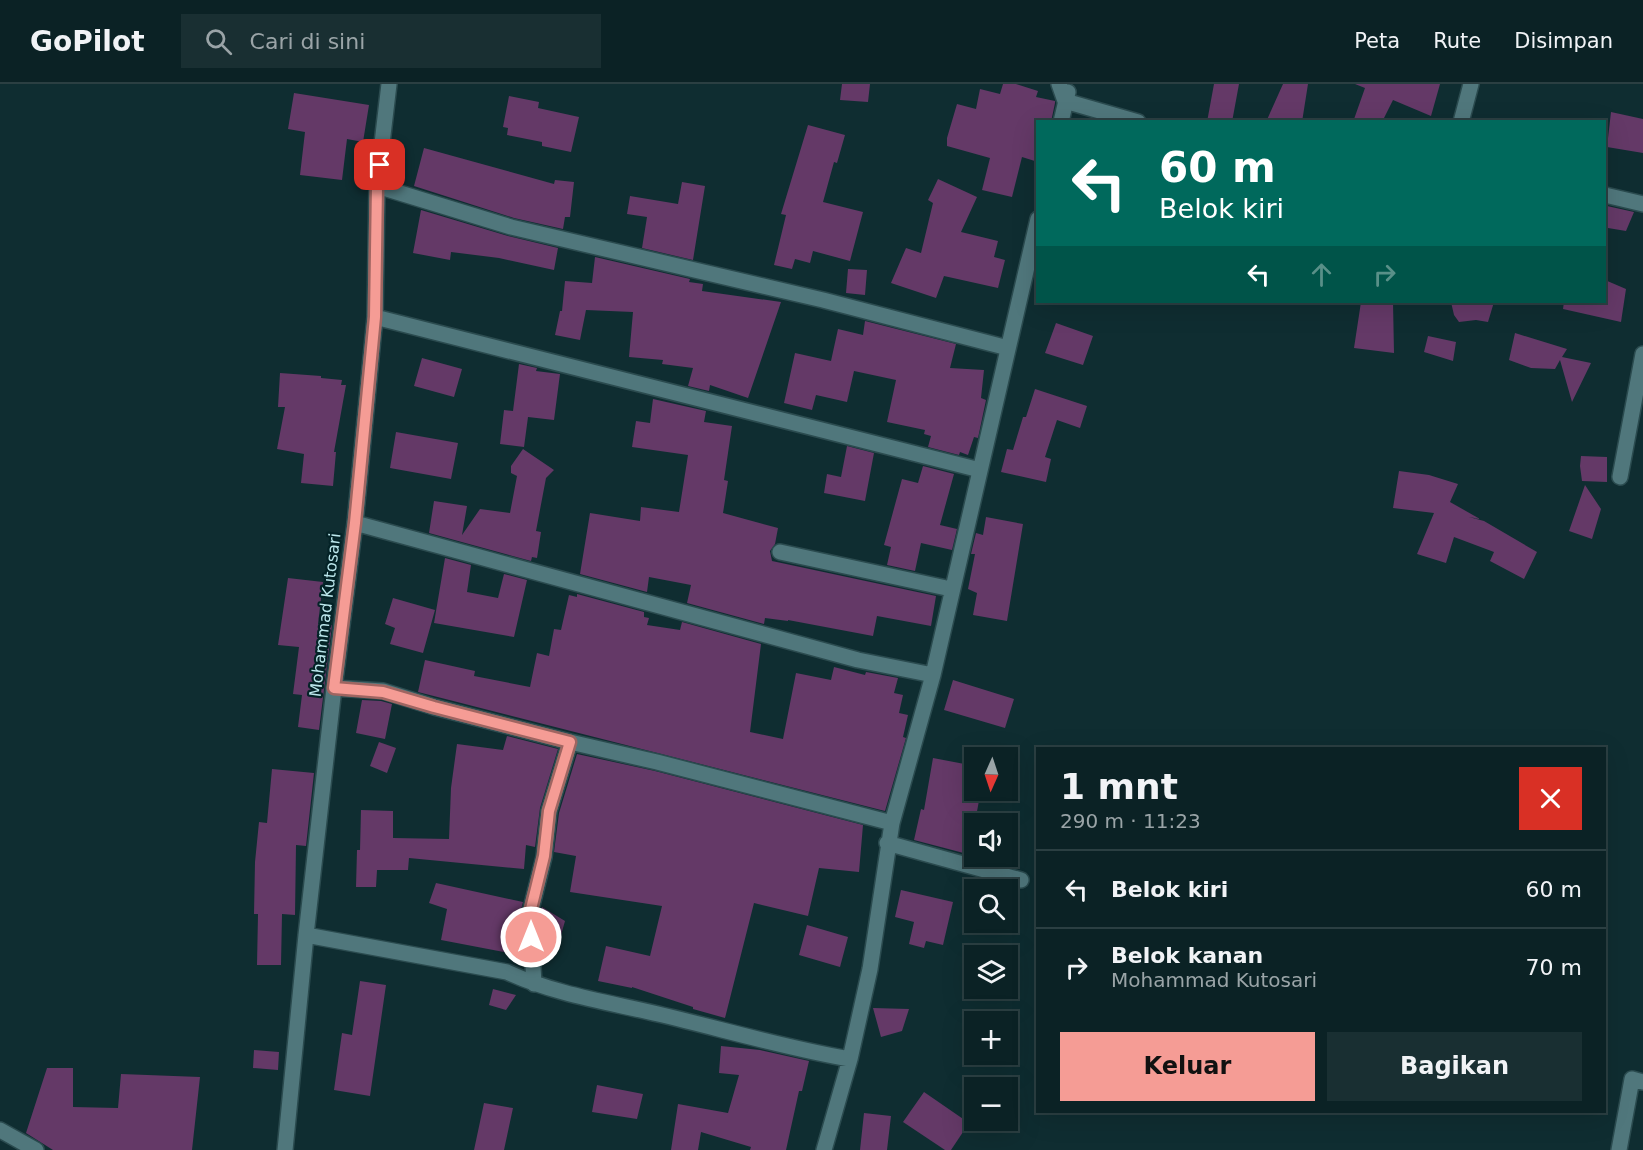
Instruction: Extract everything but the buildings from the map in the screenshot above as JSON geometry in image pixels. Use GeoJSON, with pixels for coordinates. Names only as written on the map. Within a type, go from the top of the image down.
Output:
{"type":"FeatureCollection","features":[{"type":"Feature","properties":{"kind":"street","name":"Mohammad Kutosari"},"geometry":{"type":"LineString","coordinates":[[285,1150],[306,936],[355,523],[375,317],[377,186],[389,84]]}},
{"type":"Feature","properties":{"kind":"street"},"geometry":{"type":"LineString","coordinates":[[1059,84],[1065,101]]}},
{"type":"Feature","properties":{"kind":"street"},"geometry":{"type":"LineString","coordinates":[[1060,120],[1070,84]]}},
{"type":"Feature","properties":{"kind":"street"},"geometry":{"type":"LineString","coordinates":[[1462,120],[1471,84]]}},
{"type":"Feature","properties":{"kind":"street"},"geometry":{"type":"LineString","coordinates":[[1065,101],[1131,120]]}},
{"type":"Feature","properties":{"kind":"street"},"geometry":{"type":"LineString","coordinates":[[377,186],[511,227],[833,302],[1008,348]]}},
{"type":"Feature","properties":{"kind":"street"},"geometry":{"type":"LineString","coordinates":[[1606,195],[1643,204]]}},
{"type":"Feature","properties":{"kind":"street"},"geometry":{"type":"LineString","coordinates":[[824,1150],[850,1059],[870,969],[887,843],[933,675],[1036,228]]}},
{"type":"Feature","properties":{"kind":"street"},"geometry":{"type":"LineString","coordinates":[[375,317],[980,470]]}},
{"type":"Feature","properties":{"kind":"street"},"geometry":{"type":"LineString","coordinates":[[1620,477],[1643,354]]}},
{"type":"Feature","properties":{"kind":"street"},"geometry":{"type":"LineString","coordinates":[[355,523],[858,660],[933,675]]}},
{"type":"Feature","properties":{"kind":"street"},"geometry":{"type":"LineString","coordinates":[[780,552],[951,589]]}},
{"type":"Feature","properties":{"kind":"street"},"geometry":{"type":"LineString","coordinates":[[334,688],[383,692],[434,707],[892,823]]}},
{"type":"Feature","properties":{"kind":"street"},"geometry":{"type":"LineString","coordinates":[[534,984],[530,913],[544,856],[549,811],[570,742]]}},
{"type":"Feature","properties":{"kind":"street"},"geometry":{"type":"LineString","coordinates":[[887,843],[1021,880]]}},
{"type":"Feature","properties":{"kind":"street"},"geometry":{"type":"LineString","coordinates":[[306,936],[507,972],[534,984],[803,1051],[850,1059]]}},
{"type":"Feature","properties":{"kind":"street"},"geometry":{"type":"LineString","coordinates":[[1619,1150],[1632,1079],[1643,1082]]}},
{"type":"Feature","properties":{"kind":"street"},"geometry":{"type":"LineString","coordinates":[[0,1130],[36,1150]]}},
{"type":"Feature","properties":{"kind":"route"},"geometry":{"type":"LineString","coordinates":[[380,165],[377,186],[375,317],[355,523],[334,688],[383,692],[570,742],[549,811],[544,856],[530,913],[531,937]]}}]}
